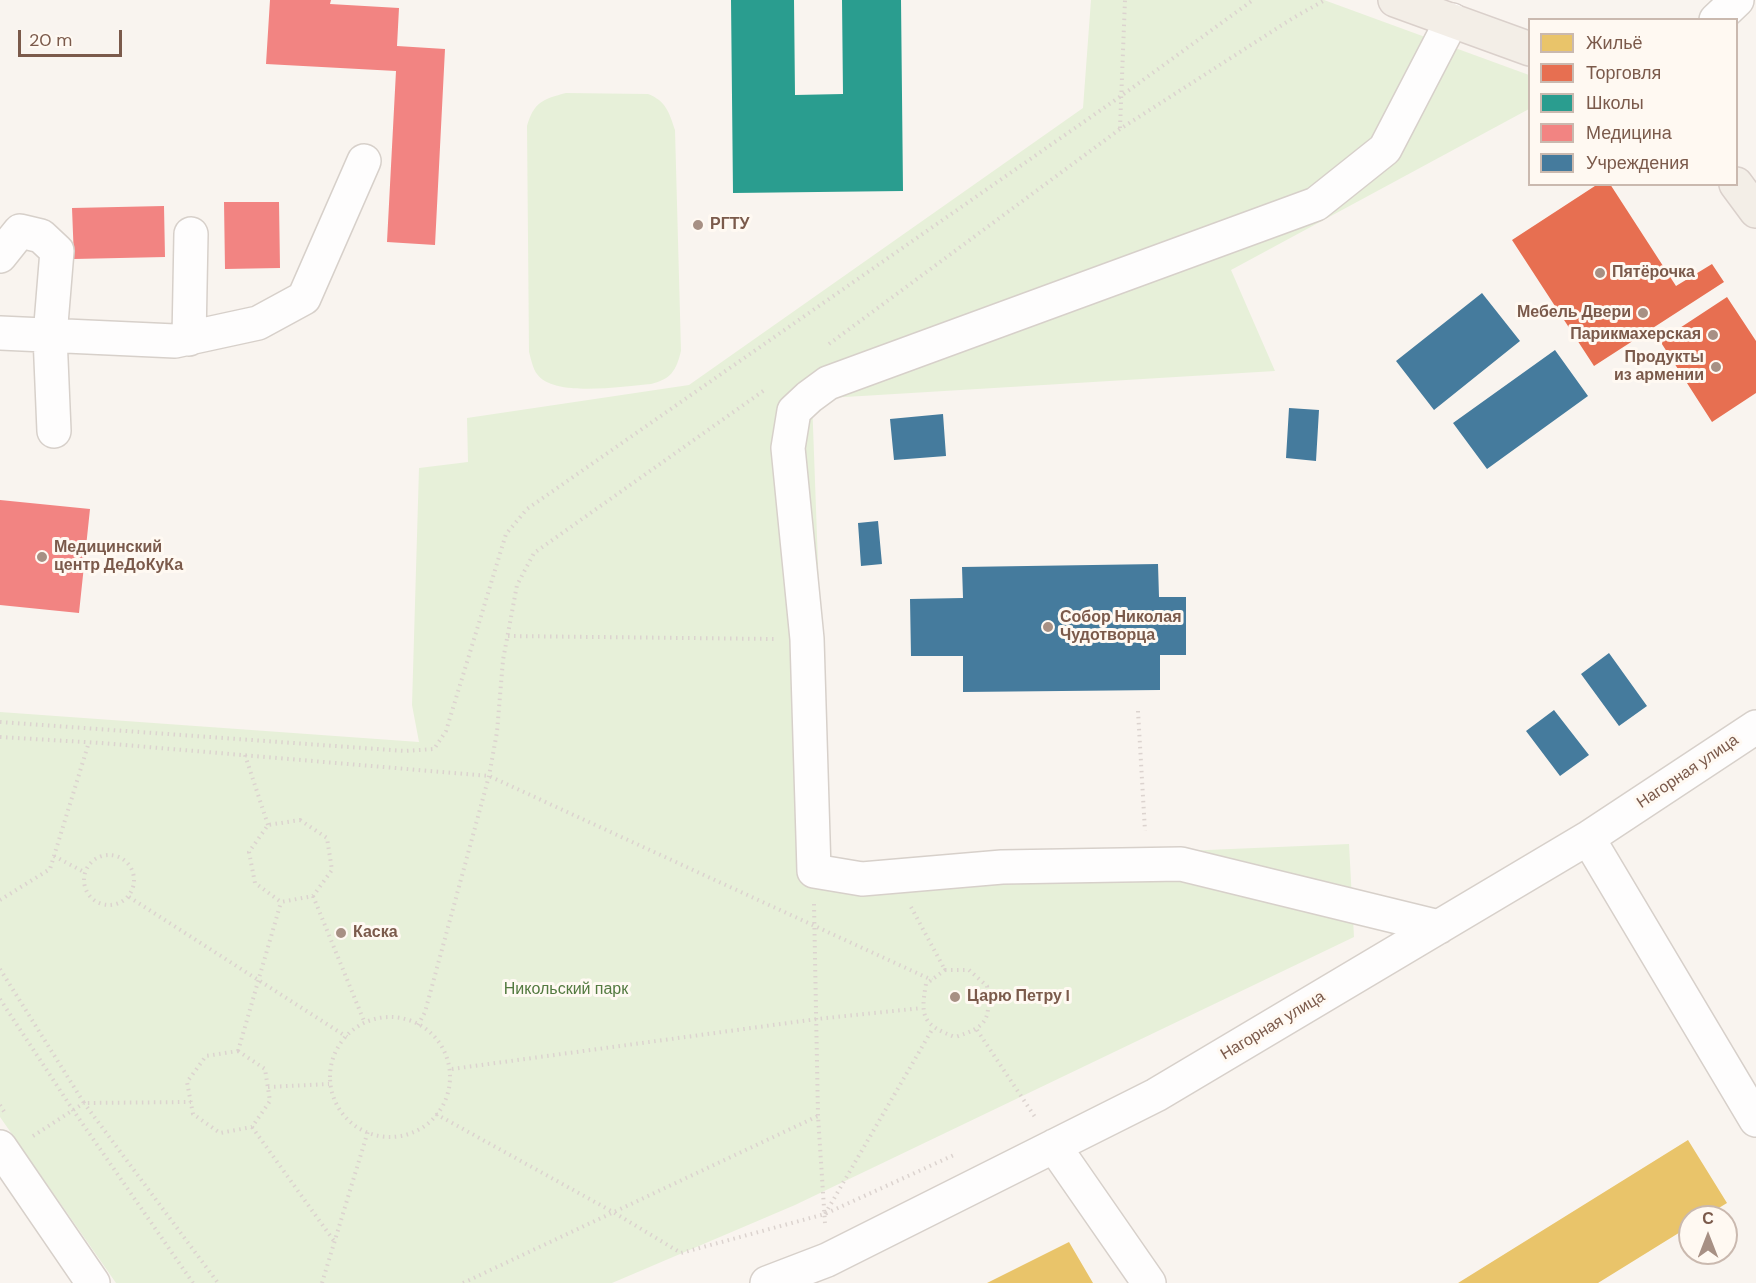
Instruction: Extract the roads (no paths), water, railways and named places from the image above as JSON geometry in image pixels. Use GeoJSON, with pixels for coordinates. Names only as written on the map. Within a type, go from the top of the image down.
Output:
{"type":"FeatureCollection","features":[{"type":"Feature","properties":{"kind":"main road"},"geometry":{"type":"LineString","coordinates":[[1395,0],[1528,48]]}},
{"type":"Feature","properties":{"kind":"main road"},"geometry":{"type":"LineString","coordinates":[[1737,186],[1756,211]]}},
{"type":"Feature","properties":{"kind":"street"},"geometry":{"type":"LineString","coordinates":[[1718,18],[1737,0]]}},
{"type":"Feature","properties":{"kind":"street"},"geometry":{"type":"LineString","coordinates":[[1439,927],[1181,864],[1002,867],[862,879],[814,871],[807,639],[788,448],[794,411],[828,383],[1316,204],[1385,149],[1452,20]]}},
{"type":"Feature","properties":{"kind":"street"},"geometry":{"type":"LineString","coordinates":[[0,333],[175,342],[258,322],[304,298],[364,161]]}},
{"type":"Feature","properties":{"kind":"street"},"geometry":{"type":"LineString","coordinates":[[0,256],[20,231],[41,236],[57,251],[50,336],[54,432]]}},
{"type":"Feature","properties":{"kind":"street"},"geometry":{"type":"LineString","coordinates":[[189,339],[191,234]]}},
{"type":"Feature","properties":{"kind":"street","name":"Нагорная улица"},"geometry":{"type":"LineString","coordinates":[[767,1283],[827,1260],[1156,1095],[1588,838],[1756,726]]}},
{"type":"Feature","properties":{"kind":"street"},"geometry":{"type":"LineString","coordinates":[[1588,838],[1756,1120]]}},
{"type":"Feature","properties":{"kind":"street"},"geometry":{"type":"LineString","coordinates":[[12,1144],[93,1283]]}},
{"type":"Feature","properties":{"kind":"street"},"geometry":{"type":"LineString","coordinates":[[1054,1146],[1149,1283]]}},
{"type":"Feature","properties":{"kind":"place","name":"РГТУ"},"geometry":{"type":"Point","coordinates":[698,225]}},
{"type":"Feature","properties":{"kind":"place","name":"Пятёрочка"},"geometry":{"type":"Point","coordinates":[1600,273]}},
{"type":"Feature","properties":{"kind":"place","name":"Мебель Двери"},"geometry":{"type":"Point","coordinates":[1643,313]}},
{"type":"Feature","properties":{"kind":"place","name":"Парикмахерская"},"geometry":{"type":"Point","coordinates":[1713,335]}},
{"type":"Feature","properties":{"kind":"place","name":"Продукты из армении"},"geometry":{"type":"Point","coordinates":[1716,367]}},
{"type":"Feature","properties":{"kind":"place","name":"Медицинский центр ДеДоКуКа"},"geometry":{"type":"Point","coordinates":[42,557]}},
{"type":"Feature","properties":{"kind":"place","name":"Собор Николая Чудотворца"},"geometry":{"type":"Point","coordinates":[1048,627]}},
{"type":"Feature","properties":{"kind":"place","name":"Каска"},"geometry":{"type":"Point","coordinates":[341,933]}},
{"type":"Feature","properties":{"kind":"place","name":"Царю Петру I"},"geometry":{"type":"Point","coordinates":[955,997]}},
{"type":"Feature","properties":{"kind":"park label","name":"Никольский парк"},"geometry":{"type":"Point","coordinates":[566,990]}}]}
